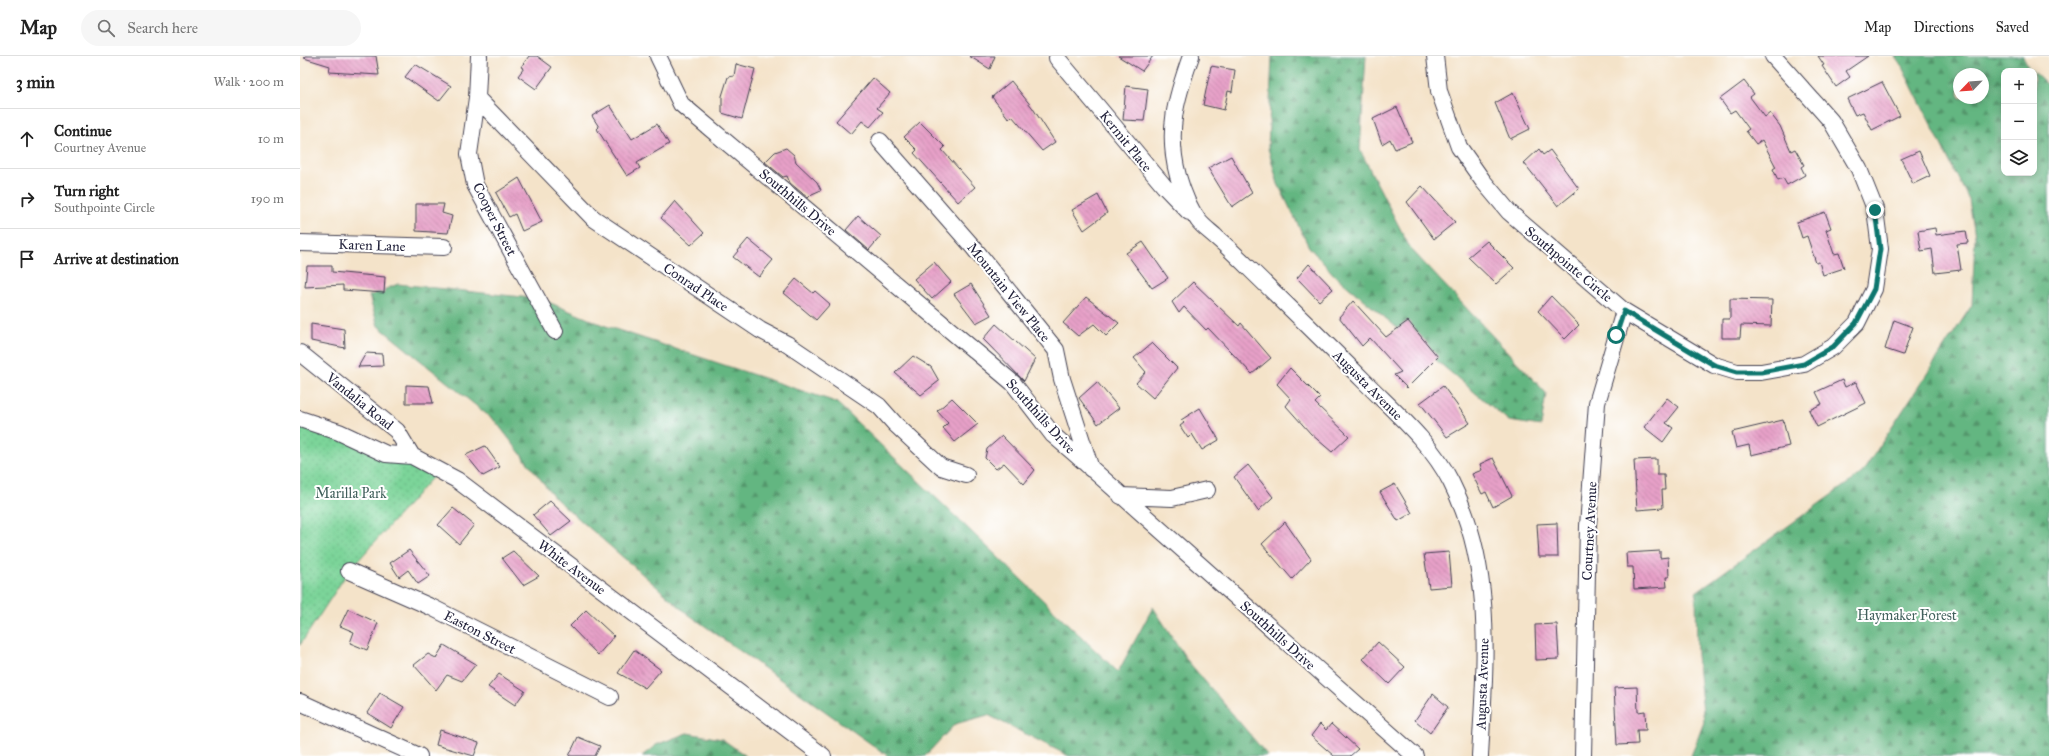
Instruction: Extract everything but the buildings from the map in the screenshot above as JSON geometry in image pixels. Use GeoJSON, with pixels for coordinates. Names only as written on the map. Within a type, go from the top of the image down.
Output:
{"type":"FeatureCollection","features":[{"type":"Feature","properties":{"kind":"street"},"geometry":{"type":"LineString","coordinates":[[477,98],[479,56]]}},
{"type":"Feature","properties":{"kind":"street","name":"Southhills Drive"},"geometry":{"type":"LineString","coordinates":[[658,56],[681,104],[1013,383],[1053,434],[1415,756]]}},
{"type":"Feature","properties":{"kind":"street","name":"Augusta Avenue"},"geometry":{"type":"LineString","coordinates":[[1191,56],[1174,110],[1172,145],[1178,177],[1188,201],[1199,221],[1231,250],[1400,416],[1429,449],[1450,480],[1467,515],[1478,560],[1483,597],[1484,683],[1480,756]]}},
{"type":"Feature","properties":{"kind":"street","name":"Southpointe Circle"},"geometry":{"type":"LineString","coordinates":[[1435,56],[1439,91],[1459,147],[1483,181],[1509,212],[1624,311],[1714,365],[1737,372],[1761,372],[1804,364],[1833,347],[1856,323],[1874,289],[1880,249],[1875,210],[1858,169],[1831,121],[1773,56]]}},
{"type":"Feature","properties":{"kind":"street","name":"Kermit Place"},"geometry":{"type":"LineString","coordinates":[[1057,58],[1164,186],[1199,221]]}},
{"type":"Feature","properties":{"kind":"street","name":"Cooper Street"},"geometry":{"type":"LineString","coordinates":[[477,98],[469,154],[475,184],[555,331]]}},
{"type":"Feature","properties":{"kind":"street","name":"Conrad Place"},"geometry":{"type":"LineString","coordinates":[[477,98],[593,218],[760,330],[787,344],[860,392],[879,406],[895,424],[941,467],[966,475]]}},
{"type":"Feature","properties":{"kind":"street","name":"Mountain View Place"},"geometry":{"type":"LineString","coordinates":[[880,141],[973,247],[1056,350],[1062,379],[1091,469]]}},
{"type":"Feature","properties":{"kind":"street","name":"Karen Lane"},"geometry":{"type":"LineString","coordinates":[[300,243],[444,247]]}},
{"type":"Feature","properties":{"kind":"street","name":"Courtney Avenue"},"geometry":{"type":"LineString","coordinates":[[1582,756],[1588,526],[1596,402],[1624,311]]}},
{"type":"Feature","properties":{"kind":"street","name":"Vandalia Road"},"geometry":{"type":"LineString","coordinates":[[300,353],[397,431],[412,456]]}},
{"type":"Feature","properties":{"kind":"street","name":"White Avenue"},"geometry":{"type":"LineString","coordinates":[[300,419],[339,432],[386,454],[412,456],[457,480],[823,756]]}},
{"type":"Feature","properties":{"kind":"street"},"geometry":{"type":"LineString","coordinates":[[1121,496],[1172,498],[1207,490]]}},
{"type":"Feature","properties":{"kind":"street","name":"Easton Street"},"geometry":{"type":"LineString","coordinates":[[348,571],[430,606],[610,697]]}},
{"type":"Feature","properties":{"kind":"street"},"geometry":{"type":"LineString","coordinates":[[300,702],[419,756]]}},
{"type":"Feature","properties":{"kind":"green space"},"geometry":{"type":"Polygon","coordinates":[[[1272,56],[1366,56],[1360,150],[1410,248],[1546,393],[1541,426],[1509,421],[1335,276],[1309,247],[1278,184],[1268,148],[1272,56]]]}},
{"type":"Feature","properties":{"kind":"green space","name":"Haymaker Forest"},"geometry":{"type":"Polygon","coordinates":[[[1895,56],[2023,56],[2030,68],[2001,68],[2001,176],[2037,176],[2037,75],[2049,86],[2049,756],[1691,756],[1704,722],[1697,655],[1696,592],[1862,473],[1972,305],[1975,236],[1969,200],[1901,65],[1895,56]]]}},
{"type":"Feature","properties":{"kind":"green space"},"geometry":{"type":"Polygon","coordinates":[[[398,284],[541,299],[603,325],[836,402],[1118,672],[1153,607],[1187,660],[1268,756],[1069,756],[988,715],[955,724],[925,756],[888,756],[688,614],[555,498],[496,422],[378,326],[369,296],[398,284]]]}},
{"type":"Feature","properties":{"kind":"green space","name":"Marilla Park"},"geometry":{"type":"Polygon","coordinates":[[[300,419],[438,471],[348,572],[300,645],[300,419]]]}},
{"type":"Feature","properties":{"kind":"green space"},"geometry":{"type":"Polygon","coordinates":[[[687,733],[722,739],[746,756],[642,756],[656,745],[687,733]]]}},
{"type":"Feature","properties":{"kind":"route"},"geometry":{"type":"LineString","coordinates":[[1616,335],[1624,311],[1714,365],[1737,372],[1761,372],[1804,364],[1833,347],[1856,323],[1874,289],[1880,249],[1875,210]]}}]}
